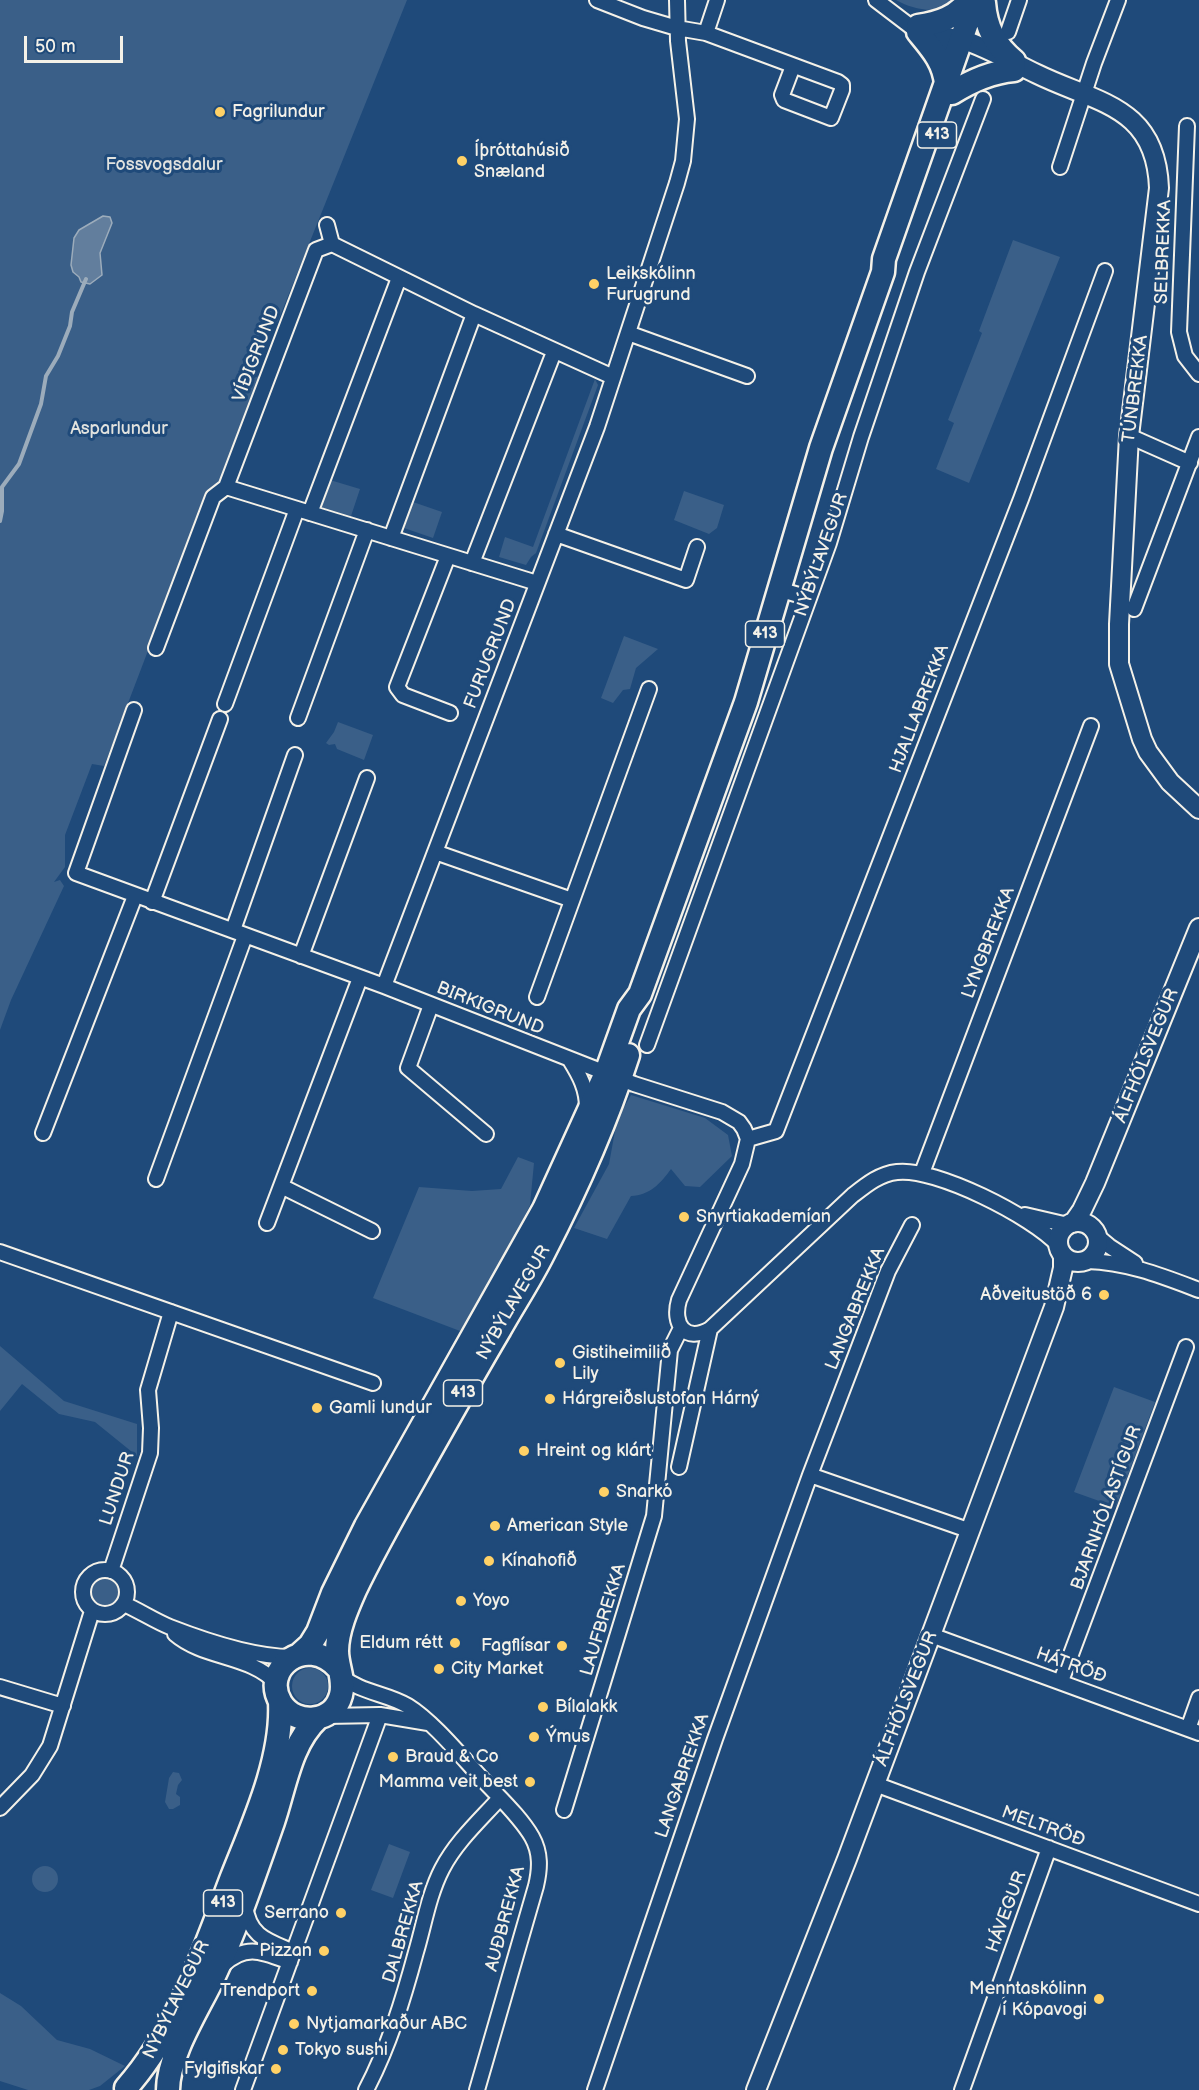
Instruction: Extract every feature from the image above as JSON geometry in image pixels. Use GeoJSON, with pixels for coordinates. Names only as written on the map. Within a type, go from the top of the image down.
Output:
{"type":"FeatureCollection","features":[{"type":"Feature","properties":{"kind":"main road"},"geometry":{"type":"LineString","coordinates":[[978,1],[992,38],[1014,65],[949,88],[938,57],[912,26],[935,23],[978,1]]}},
{"type":"Feature","properties":{"kind":"main road","name":"NÝBÝLAVEGUR"},"geometry":{"type":"LineString","coordinates":[[340,1672],[337,1649],[342,1627],[362,1575],[453,1409],[542,1256],[586,1164],[613,1076],[628,1009],[640,994],[746,702],[821,448],[883,272],[884,259],[949,88],[978,1]]}},
{"type":"Feature","properties":{"kind":"main road","name":"NÝBÝLAVEGUR"},"geometry":{"type":"LineString","coordinates":[[296,1656],[310,1644],[318,1632],[337,1585],[366,1526],[533,1230],[586,1121],[613,1076]]}},
{"type":"Feature","properties":{"kind":"main road"},"geometry":{"type":"LineString","coordinates":[[296,1656],[310,1653],[321,1655],[331,1660],[340,1672]]}},
{"type":"Feature","properties":{"kind":"main road","name":"413"},"geometry":{"type":"LineString","coordinates":[[278,1693],[279,1673],[284,1664],[296,1656]]}},
{"type":"Feature","properties":{"kind":"main road","name":"413"},"geometry":{"type":"LineString","coordinates":[[320,1717],[336,1706],[341,1697],[343,1686],[340,1672]]}},
{"type":"Feature","properties":{"kind":"main road"},"geometry":{"type":"LineString","coordinates":[[278,1693],[287,1710],[296,1717],[307,1719],[320,1717]]}},
{"type":"Feature","properties":{"kind":"main road","name":"NÝBÝLAVEGUR"},"geometry":{"type":"LineString","coordinates":[[122,2089],[143,2068],[154,2051],[204,1949],[242,1852],[273,1760],[279,1734],[278,1693]]}},
{"type":"Feature","properties":{"kind":"main road","name":"NÝBÝLAVEGUR"},"geometry":{"type":"LineString","coordinates":[[168,2090],[172,2063],[217,1970],[273,1822],[297,1749],[303,1735],[320,1717]]}},
{"type":"Feature","properties":{"kind":"main road","name":"413"},"geometry":{"type":"LineString","coordinates":[[122,2089],[140,2087],[151,2090]]}},
{"type":"Feature","properties":{"kind":"street"},"geometry":{"type":"LineString","coordinates":[[597,0],[643,18],[677,28],[706,33],[793,66],[842,85],[831,118],[783,100],[793,66]]}},
{"type":"Feature","properties":{"kind":"street","name":"FURUGRUND"},"geometry":{"type":"LineString","coordinates":[[384,986],[597,427],[683,161],[687,118],[677,28],[678,0]]}},
{"type":"Feature","properties":{"kind":"street"},"geometry":{"type":"LineString","coordinates":[[706,33],[717,0]]}},
{"type":"Feature","properties":{"kind":"street"},"geometry":{"type":"LineString","coordinates":[[876,0],[912,26],[964,46]]}},
{"type":"Feature","properties":{"kind":"street"},"geometry":{"type":"LineString","coordinates":[[1008,32],[1019,0]]}},
{"type":"Feature","properties":{"kind":"street"},"geometry":{"type":"LineString","coordinates":[[1060,167],[1083,93],[1118,0]]}},
{"type":"Feature","properties":{"kind":"street","name":"TÚNBREKKA"},"geometry":{"type":"LineString","coordinates":[[964,46],[1114,107],[1134,122],[1148,142],[1157,164],[1159,188],[1129,436],[1119,664],[1142,740],[1170,782],[1199,809]]}},
{"type":"Feature","properties":{"kind":"street","name":"NÝBÝLAVEGUR"},"geometry":{"type":"LineString","coordinates":[[647,1045],[829,543],[861,437],[917,272],[983,99]]}},
{"type":"Feature","properties":{"kind":"street","name":"SELBREKKA"},"geometry":{"type":"LineString","coordinates":[[1187,126],[1179,332],[1185,356],[1199,374]]}},
{"type":"Feature","properties":{"kind":"street"},"geometry":{"type":"LineString","coordinates":[[327,225],[332,244],[554,352],[613,377]]}},
{"type":"Feature","properties":{"kind":"street","name":"VÍÐIGRUND"},"geometry":{"type":"LineString","coordinates":[[156,648],[213,497],[226,487],[316,250],[332,244]]}},
{"type":"Feature","properties":{"kind":"street","name":"HJALLABREKKA"},"geometry":{"type":"LineString","coordinates":[[748,1139],[776,1131],[1021,500],[1105,271]]}},
{"type":"Feature","properties":{"kind":"street"},"geometry":{"type":"LineString","coordinates":[[225,704],[399,278]]}},
{"type":"Feature","properties":{"kind":"street"},"geometry":{"type":"LineString","coordinates":[[390,538],[474,314]]}},
{"type":"Feature","properties":{"kind":"street"},"geometry":{"type":"LineString","coordinates":[[628,333],[747,376]]}},
{"type":"Feature","properties":{"kind":"street"},"geometry":{"type":"LineString","coordinates":[[472,563],[554,352]]}},
{"type":"Feature","properties":{"kind":"street"},"geometry":{"type":"LineString","coordinates":[[1129,436],[1190,463]]}},
{"type":"Feature","properties":{"kind":"street"},"geometry":{"type":"LineString","coordinates":[[1134,609],[1199,437]]}},
{"type":"Feature","properties":{"kind":"street"},"geometry":{"type":"LineString","coordinates":[[226,487],[537,583]]}},
{"type":"Feature","properties":{"kind":"street"},"geometry":{"type":"LineString","coordinates":[[298,718],[367,530]]}},
{"type":"Feature","properties":{"kind":"street"},"geometry":{"type":"LineString","coordinates":[[556,534],[686,580],[697,548]]}},
{"type":"Feature","properties":{"kind":"street"},"geometry":{"type":"LineString","coordinates":[[448,556],[397,687],[403,695],[450,713]]}},
{"type":"Feature","properties":{"kind":"street"},"geometry":{"type":"LineString","coordinates":[[778,589],[809,598]]}},
{"type":"Feature","properties":{"kind":"street"},"geometry":{"type":"LineString","coordinates":[[537,997],[649,689]]}},
{"type":"Feature","properties":{"kind":"street","name":"BIRKIGRUND"},"geometry":{"type":"LineString","coordinates":[[134,710],[76,873],[384,986],[613,1076]]}},
{"type":"Feature","properties":{"kind":"street"},"geometry":{"type":"LineString","coordinates":[[152,902],[220,719]]}},
{"type":"Feature","properties":{"kind":"street","name":"TÚNBREKKA"},"geometry":{"type":"LineString","coordinates":[[1137,720],[1150,733],[1172,766],[1199,791]]}},
{"type":"Feature","properties":{"kind":"street","name":"LYNGBREKKA"},"geometry":{"type":"LineString","coordinates":[[922,1173],[1091,726]]}},
{"type":"Feature","properties":{"kind":"street"},"geometry":{"type":"LineString","coordinates":[[156,1179],[239,933],[295,755]]}},
{"type":"Feature","properties":{"kind":"street"},"geometry":{"type":"LineString","coordinates":[[301,956],[367,778]]}},
{"type":"Feature","properties":{"kind":"street"},"geometry":{"type":"LineString","coordinates":[[435,852],[572,900]]}},
{"type":"Feature","properties":{"kind":"street"},"geometry":{"type":"LineString","coordinates":[[43,1133],[135,896]]}},
{"type":"Feature","properties":{"kind":"street","name":"ÁLFHÓLSVEGUR"},"geometry":{"type":"LineString","coordinates":[[1071,1224],[1082,1210],[1095,1183],[1199,928]]}},
{"type":"Feature","properties":{"kind":"street"},"geometry":{"type":"LineString","coordinates":[[267,1223],[360,978]]}},
{"type":"Feature","properties":{"kind":"street"},"geometry":{"type":"LineString","coordinates":[[431,1005],[408,1068],[486,1134]]}},
{"type":"Feature","properties":{"kind":"street"},"geometry":{"type":"LineString","coordinates":[[570,1060],[585,1090],[586,1121]]}},
{"type":"Feature","properties":{"kind":"street"},"geometry":{"type":"LineString","coordinates":[[613,1076],[722,1112],[739,1122],[748,1139],[742,1164],[679,1300],[676,1311],[677,1320],[681,1328],[687,1332],[703,1333],[710,1329],[852,1196],[871,1181],[897,1172],[922,1173],[1012,1211],[1050,1236],[1072,1262],[1104,1261],[1144,1269],[1199,1290]]}},
{"type":"Feature","properties":{"kind":"street","name":"ÁLFHÓLSVEGUR"},"geometry":{"type":"LineString","coordinates":[[1095,1183],[1096,1232]]}},
{"type":"Feature","properties":{"kind":"street"},"geometry":{"type":"LineString","coordinates":[[281,1186],[372,1231]]}},
{"type":"Feature","properties":{"kind":"street"},"geometry":{"type":"LineString","coordinates":[[1012,1211],[1071,1224],[1084,1223],[1109,1246],[1144,1269]]}},
{"type":"Feature","properties":{"kind":"street"},"geometry":{"type":"LineString","coordinates":[[1060,1250],[1060,1233],[1071,1224]]}},
{"type":"Feature","properties":{"kind":"street","name":"LANGABREKKA"},"geometry":{"type":"LineString","coordinates":[[595,2090],[711,1750],[810,1474],[888,1271],[912,1225]]}},
{"type":"Feature","properties":{"kind":"street"},"geometry":{"type":"LineString","coordinates":[[1085,1261],[1096,1253],[1099,1241],[1096,1232]]}},
{"type":"Feature","properties":{"kind":"street","name":"ÁLFHÓLSVEGUR"},"geometry":{"type":"LineString","coordinates":[[756,2090],[875,1784],[1054,1307],[1063,1268],[1060,1250]]}},
{"type":"Feature","properties":{"kind":"street"},"geometry":{"type":"LineString","coordinates":[[0,1252],[373,1383]]}},
{"type":"Feature","properties":{"kind":"street","name":"ÁLFHÓLSVEGUR"},"geometry":{"type":"LineString","coordinates":[[1054,1307],[1085,1261]]}},
{"type":"Feature","properties":{"kind":"street","name":"LUNDUR"},"geometry":{"type":"LineString","coordinates":[[111,1571],[150,1453],[148,1389],[171,1312]]}},
{"type":"Feature","properties":{"kind":"street","name":"LAUFBREKKA"},"geometry":{"type":"LineString","coordinates":[[564,1810],[654,1516],[670,1350],[681,1328]]}},
{"type":"Feature","properties":{"kind":"street"},"geometry":{"type":"LineString","coordinates":[[679,1467],[710,1329]]}},
{"type":"Feature","properties":{"kind":"street","name":"BJARNHÓLASTÍGUR"},"geometry":{"type":"LineString","coordinates":[[1061,1681],[1186,1347]]}},
{"type":"Feature","properties":{"kind":"street"},"geometry":{"type":"LineString","coordinates":[[810,1474],[971,1531]]}},
{"type":"Feature","properties":{"kind":"street"},"geometry":{"type":"LineString","coordinates":[[98,1571],[111,1571],[123,1578],[127,1598],[124,1604],[113,1614],[106,1615],[92,1611],[82,1593],[87,1580],[98,1571]]}},
{"type":"Feature","properties":{"kind":"street"},"geometry":{"type":"LineString","coordinates":[[124,1604],[168,1626],[243,1649],[280,1657],[296,1656]]}},
{"type":"Feature","properties":{"kind":"street"},"geometry":{"type":"LineString","coordinates":[[0,1808],[32,1776],[50,1746],[92,1611]]}},
{"type":"Feature","properties":{"kind":"street"},"geometry":{"type":"LineString","coordinates":[[168,1626],[177,1636],[195,1647],[263,1671],[278,1693]]}},
{"type":"Feature","properties":{"kind":"street","name":"HÁTRÖÐ"},"geometry":{"type":"LineString","coordinates":[[931,1635],[1193,1731]]}},
{"type":"Feature","properties":{"kind":"street","name":"AUÐBREKKA"},"geometry":{"type":"LineString","coordinates":[[340,1672],[356,1687],[406,1705],[428,1723],[500,1798],[532,1836],[539,1860],[539,1872],[477,2090]]}},
{"type":"Feature","properties":{"kind":"street"},"geometry":{"type":"LineString","coordinates":[[0,1687],[63,1706]]}},
{"type":"Feature","properties":{"kind":"street"},"geometry":{"type":"LineString","coordinates":[[1193,1731],[1199,1698]]}},
{"type":"Feature","properties":{"kind":"street"},"geometry":{"type":"LineString","coordinates":[[320,1717],[380,1715],[428,1723]]}},
{"type":"Feature","properties":{"kind":"street"},"geometry":{"type":"LineString","coordinates":[[243,2090],[380,1715]]}},
{"type":"Feature","properties":{"kind":"street","name":"MELTRÖÐ"},"geometry":{"type":"LineString","coordinates":[[875,1784],[1199,1904]]}},
{"type":"Feature","properties":{"kind":"street","name":"DALBREKKA"},"geometry":{"type":"LineString","coordinates":[[366,2090],[389,2041],[400,2009],[441,1871],[457,1846],[500,1798]]}},
{"type":"Feature","properties":{"kind":"street","name":"HÁVEGUR"},"geometry":{"type":"LineString","coordinates":[[962,2090],[1049,1848]]}},
{"type":"Feature","properties":{"kind":"street"},"geometry":{"type":"LineString","coordinates":[[244,1900],[246,1915],[254,1931],[292,1957]]}},
{"type":"Feature","properties":{"kind":"street"},"geometry":{"type":"LineString","coordinates":[[217,1970],[232,1956],[253,1950],[292,1957]]}},
{"type":"Feature","properties":{"kind":"green space","name":"Fossvogsdalur"},"geometry":{"type":"Polygon","coordinates":[[[0,0],[407,0],[278,321],[246,347],[250,355],[242,359],[246,367],[238,371],[241,378],[240,383],[259,376],[242,444],[154,635],[104,766],[92,764],[65,835],[65,867],[54,882],[60,880],[64,886],[11,1000],[0,1030],[0,0]]]}},
{"type":"Feature","properties":{"kind":"green space"},"geometry":{"type":"Polygon","coordinates":[[[896,0],[959,0],[945,8],[928,10],[911,7],[896,0]]]}},
{"type":"Feature","properties":{"kind":"green space"},"geometry":{"type":"Polygon","coordinates":[[[1013,240],[1060,257],[969,483],[936,469],[954,423],[948,420],[982,333],[979,331],[1013,240]]]}},
{"type":"Feature","properties":{"kind":"green space"},"geometry":{"type":"Polygon","coordinates":[[[595,379],[598,385],[536,553],[526,565],[499,557],[505,537],[533,547],[595,379]]]}},
{"type":"Feature","properties":{"kind":"green space"},"geometry":{"type":"Polygon","coordinates":[[[330,480],[360,489],[351,516],[321,507],[330,480]]]}},
{"type":"Feature","properties":{"kind":"green space"},"geometry":{"type":"Polygon","coordinates":[[[684,491],[724,505],[717,528],[709,534],[674,520],[684,491]]]}},
{"type":"Feature","properties":{"kind":"green space"},"geometry":{"type":"Polygon","coordinates":[[[413,502],[442,512],[433,538],[404,528],[413,502]]]}},
{"type":"Feature","properties":{"kind":"green space"},"geometry":{"type":"Polygon","coordinates":[[[624,636],[658,649],[636,668],[630,689],[623,690],[613,703],[601,698],[624,636]]]}},
{"type":"Feature","properties":{"kind":"green space"},"geometry":{"type":"Polygon","coordinates":[[[338,722],[373,735],[364,760],[337,749],[335,744],[326,743],[338,722]]]}},
{"type":"Feature","properties":{"kind":"green space"},"geometry":{"type":"Polygon","coordinates":[[[631,1095],[705,1118],[728,1135],[732,1156],[700,1187],[685,1186],[671,1169],[654,1188],[631,1196],[607,1239],[574,1228],[609,1164],[617,1120],[631,1095]]]}},
{"type":"Feature","properties":{"kind":"green space"},"geometry":{"type":"Polygon","coordinates":[[[518,1157],[534,1163],[530,1205],[468,1334],[373,1298],[419,1187],[472,1191],[501,1189],[518,1157]]]}},
{"type":"Feature","properties":{"kind":"green space"},"geometry":{"type":"Polygon","coordinates":[[[0,1346],[64,1401],[137,1424],[137,1456],[95,1422],[59,1414],[22,1384],[0,1411],[0,1346]]]}},
{"type":"Feature","properties":{"kind":"green space"},"geometry":{"type":"Polygon","coordinates":[[[1114,1387],[1155,1402],[1116,1507],[1074,1492],[1114,1387]]]}},
{"type":"Feature","properties":{"kind":"green space"},"geometry":{"type":"Polygon","coordinates":[[[105,1576],[116,1581],[121,1592],[116,1603],[105,1608],[94,1603],[89,1592],[94,1581],[105,1576]]]}},
{"type":"Feature","properties":{"kind":"green space"},"geometry":{"type":"Polygon","coordinates":[[[310,1668],[323,1673],[328,1686],[323,1699],[310,1704],[297,1699],[292,1686],[297,1673],[310,1668]]]}},
{"type":"Feature","properties":{"kind":"green space"},"geometry":{"type":"Polygon","coordinates":[[[173,1772],[179,1773],[182,1780],[176,1794],[180,1797],[180,1805],[169,1809],[165,1802],[169,1778],[173,1772]]]}},
{"type":"Feature","properties":{"kind":"green space"},"geometry":{"type":"Polygon","coordinates":[[[389,1844],[410,1852],[393,1898],[371,1890],[389,1844]]]}},
{"type":"Feature","properties":{"kind":"green space"},"geometry":{"type":"Polygon","coordinates":[[[45,1866],[54,1870],[58,1879],[54,1888],[45,1892],[36,1888],[32,1879],[36,1870],[45,1866]]]}},
{"type":"Feature","properties":{"kind":"green space"},"geometry":{"type":"Polygon","coordinates":[[[0,1993],[21,2006],[57,2040],[90,2049],[125,2066],[100,2086],[89,2090],[28,2090],[0,2081],[0,1993]]]}},
{"type":"Feature","properties":{"kind":"shaded area"},"geometry":{"type":"Polygon","coordinates":[[[103,216],[110,217],[112,223],[100,253],[102,275],[90,284],[81,282],[73,272],[71,265],[74,238],[79,230],[103,216]]]}},
{"type":"Feature","properties":{"kind":"waterway"},"geometry":{"type":"LineString","coordinates":[[0,521],[2,487],[19,464],[41,404],[46,376],[58,356],[70,326],[72,312],[86,279]]}},
{"type":"Feature","properties":{"kind":"place","name":"Fagrilundur"},"geometry":{"type":"Point","coordinates":[220,112]}},
{"type":"Feature","properties":{"kind":"place","name":"Íþróttahúsið Snæland"},"geometry":{"type":"Point","coordinates":[462,161]}},
{"type":"Feature","properties":{"kind":"place","name":"Leikskólinn Furugrund"},"geometry":{"type":"Point","coordinates":[594,284]}},
{"type":"Feature","properties":{"kind":"place","name":"Snyrtiakademían"},"geometry":{"type":"Point","coordinates":[684,1217]}},
{"type":"Feature","properties":{"kind":"place","name":"Aðveitustöð 6"},"geometry":{"type":"Point","coordinates":[1104,1295]}},
{"type":"Feature","properties":{"kind":"place","name":"Gistiheimilið Lily"},"geometry":{"type":"Point","coordinates":[560,1363]}},
{"type":"Feature","properties":{"kind":"place","name":"Hárgreiðslustofan Hárný"},"geometry":{"type":"Point","coordinates":[550,1399]}},
{"type":"Feature","properties":{"kind":"place","name":"Gamli lundur"},"geometry":{"type":"Point","coordinates":[317,1408]}},
{"type":"Feature","properties":{"kind":"place","name":"Hreint og klárt"},"geometry":{"type":"Point","coordinates":[524,1451]}},
{"type":"Feature","properties":{"kind":"place","name":"Snarkó"},"geometry":{"type":"Point","coordinates":[604,1492]}},
{"type":"Feature","properties":{"kind":"place","name":"American Style"},"geometry":{"type":"Point","coordinates":[495,1526]}},
{"type":"Feature","properties":{"kind":"place","name":"Kínahofið"},"geometry":{"type":"Point","coordinates":[489,1561]}},
{"type":"Feature","properties":{"kind":"place","name":"Yoyo"},"geometry":{"type":"Point","coordinates":[461,1601]}},
{"type":"Feature","properties":{"kind":"place","name":"Eldum rétt"},"geometry":{"type":"Point","coordinates":[455,1643]}},
{"type":"Feature","properties":{"kind":"place","name":"Fagflísar"},"geometry":{"type":"Point","coordinates":[562,1646]}},
{"type":"Feature","properties":{"kind":"place","name":"City Market"},"geometry":{"type":"Point","coordinates":[439,1669]}},
{"type":"Feature","properties":{"kind":"place","name":"Bílalakk"},"geometry":{"type":"Point","coordinates":[543,1707]}},
{"type":"Feature","properties":{"kind":"place","name":"Ýmus"},"geometry":{"type":"Point","coordinates":[534,1737]}},
{"type":"Feature","properties":{"kind":"place","name":"Braud & Co"},"geometry":{"type":"Point","coordinates":[393,1757]}},
{"type":"Feature","properties":{"kind":"place","name":"Mamma veit best"},"geometry":{"type":"Point","coordinates":[530,1782]}},
{"type":"Feature","properties":{"kind":"place","name":"Serrano"},"geometry":{"type":"Point","coordinates":[341,1913]}},
{"type":"Feature","properties":{"kind":"place","name":"Pizzan"},"geometry":{"type":"Point","coordinates":[324,1951]}},
{"type":"Feature","properties":{"kind":"place","name":"Trendport"},"geometry":{"type":"Point","coordinates":[312,1991]}},
{"type":"Feature","properties":{"kind":"place","name":"Menntaskólinn í Kópavogi"},"geometry":{"type":"Point","coordinates":[1099,1999]}},
{"type":"Feature","properties":{"kind":"place","name":"Nytjamarkaður ABC"},"geometry":{"type":"Point","coordinates":[294,2024]}},
{"type":"Feature","properties":{"kind":"place","name":"Tokyo sushi"},"geometry":{"type":"Point","coordinates":[283,2050]}},
{"type":"Feature","properties":{"kind":"place","name":"Fylgifiskar"},"geometry":{"type":"Point","coordinates":[276,2069]}},
{"type":"Feature","properties":{"kind":"park label","name":"Asparlundur"},"geometry":{"type":"Point","coordinates":[119,429]}}]}
